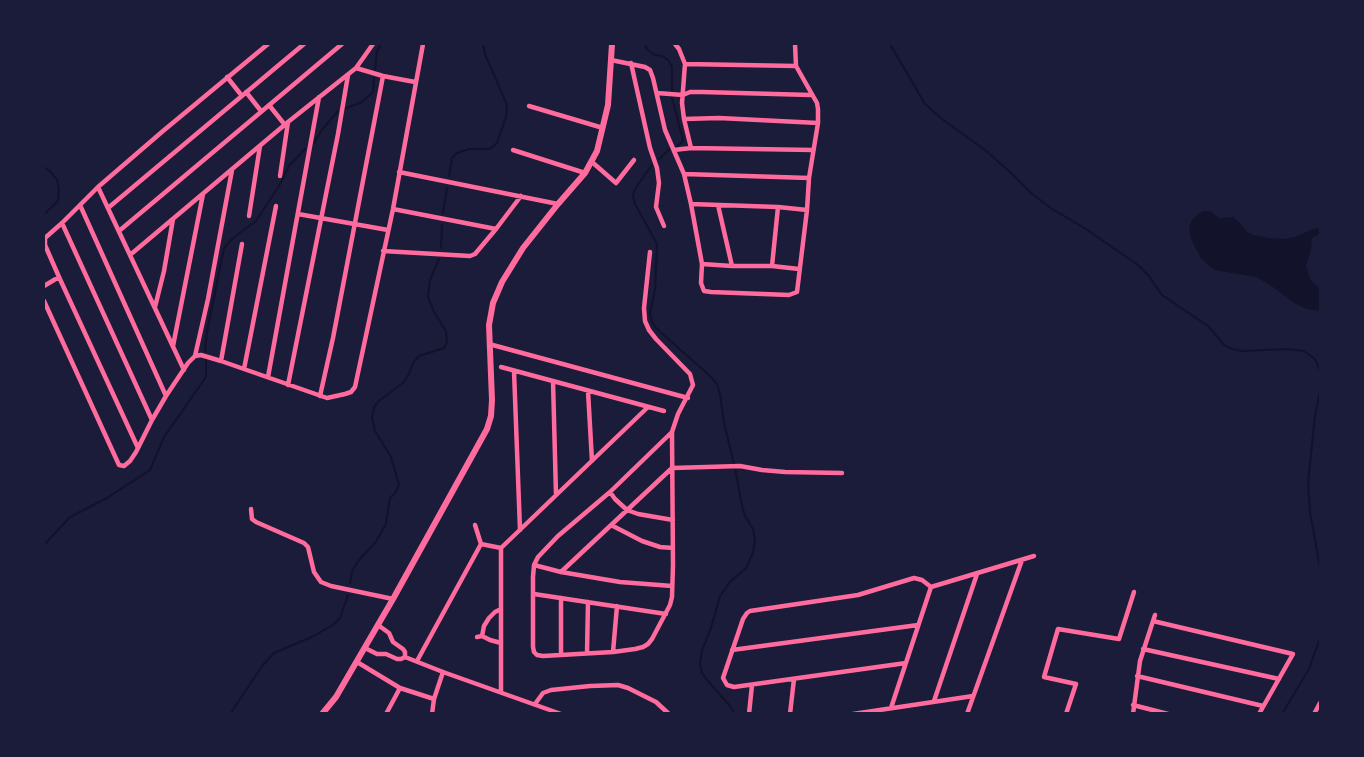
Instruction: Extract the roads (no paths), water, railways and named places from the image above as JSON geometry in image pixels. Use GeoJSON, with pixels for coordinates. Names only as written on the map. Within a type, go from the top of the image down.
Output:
{"type":"FeatureCollection","features":[{"type":"Feature","properties":{"kind":"main road"},"geometry":{"type":"LineString","coordinates":[[322,714],[336,697],[357,662],[487,429],[492,400],[489,344],[490,313],[493,303],[502,282],[523,248],[592,162],[597,151],[608,105],[612,44]]}},
{"type":"Feature","properties":{"kind":"street"},"geometry":{"type":"LineString","coordinates":[[138,448],[59,277],[45,241],[47,235],[98,187],[268,44]]}},
{"type":"Feature","properties":{"kind":"street"},"geometry":{"type":"LineString","coordinates":[[108,208],[304,44]]}},
{"type":"Feature","properties":{"kind":"street"},"geometry":{"type":"LineString","coordinates":[[119,231],[342,44]]}},
{"type":"Feature","properties":{"kind":"street"},"geometry":{"type":"LineString","coordinates":[[130,255],[356,68],[373,44]]}},
{"type":"Feature","properties":{"kind":"street"},"geometry":{"type":"LineString","coordinates":[[198,356],[221,361],[327,398],[351,392],[355,387],[393,209],[423,44]]}},
{"type":"Feature","properties":{"kind":"street"},"geometry":{"type":"LineString","coordinates":[[676,44],[685,64],[680,95],[691,148]]}},
{"type":"Feature","properties":{"kind":"street"},"geometry":{"type":"LineString","coordinates":[[611,60],[631,63],[650,70],[658,94],[665,130],[684,174],[702,264],[704,291],[792,294],[797,292],[809,178],[818,123],[817,103],[796,66],[795,44]]}},
{"type":"Feature","properties":{"kind":"street"},"geometry":{"type":"LineString","coordinates":[[631,63],[650,148],[657,168],[659,183],[656,207],[664,226]]}},
{"type":"Feature","properties":{"kind":"street"},"geometry":{"type":"LineString","coordinates":[[685,64],[796,66]]}},
{"type":"Feature","properties":{"kind":"street"},"geometry":{"type":"LineString","coordinates":[[356,68],[415,82]]}},
{"type":"Feature","properties":{"kind":"street"},"geometry":{"type":"LineString","coordinates":[[288,385],[348,74]]}},
{"type":"Feature","properties":{"kind":"street"},"geometry":{"type":"LineString","coordinates":[[320,396],[355,224],[380,75]]}},
{"type":"Feature","properties":{"kind":"street"},"geometry":{"type":"LineString","coordinates":[[227,77],[261,111]]}},
{"type":"Feature","properties":{"kind":"street"},"geometry":{"type":"LineString","coordinates":[[658,94],[680,95],[690,92],[811,95]]}},
{"type":"Feature","properties":{"kind":"street"},"geometry":{"type":"LineString","coordinates":[[268,377],[319,97]]}},
{"type":"Feature","properties":{"kind":"street"},"geometry":{"type":"LineString","coordinates":[[269,105],[287,123]]}},
{"type":"Feature","properties":{"kind":"street"},"geometry":{"type":"LineString","coordinates":[[529,106],[603,129]]}},
{"type":"Feature","properties":{"kind":"street"},"geometry":{"type":"LineString","coordinates":[[684,119],[719,118],[818,123]]}},
{"type":"Feature","properties":{"kind":"street"},"geometry":{"type":"LineString","coordinates":[[280,176],[287,123]]}},
{"type":"Feature","properties":{"kind":"street"},"geometry":{"type":"LineString","coordinates":[[249,216],[260,146]]}},
{"type":"Feature","properties":{"kind":"street"},"geometry":{"type":"LineString","coordinates":[[674,150],[691,148],[813,150]]}},
{"type":"Feature","properties":{"kind":"street"},"geometry":{"type":"LineString","coordinates":[[513,150],[585,173]]}},
{"type":"Feature","properties":{"kind":"street"},"geometry":{"type":"LineString","coordinates":[[592,162],[616,183],[634,160]]}},
{"type":"Feature","properties":{"kind":"street"},"geometry":{"type":"LineString","coordinates":[[44,301],[119,465],[126,465],[138,448],[166,396],[184,370],[198,356],[232,170]]}},
{"type":"Feature","properties":{"kind":"street"},"geometry":{"type":"LineString","coordinates":[[399,172],[558,204]]}},
{"type":"Feature","properties":{"kind":"street"},"geometry":{"type":"LineString","coordinates":[[684,174],[809,178]]}},
{"type":"Feature","properties":{"kind":"street"},"geometry":{"type":"LineString","coordinates":[[98,187],[184,370]]}},
{"type":"Feature","properties":{"kind":"street"},"geometry":{"type":"LineString","coordinates":[[173,346],[203,194]]}},
{"type":"Feature","properties":{"kind":"street"},"geometry":{"type":"LineString","coordinates":[[383,251],[470,256],[479,252],[520,196]]}},
{"type":"Feature","properties":{"kind":"street"},"geometry":{"type":"LineString","coordinates":[[691,204],[807,210]]}},
{"type":"Feature","properties":{"kind":"street"},"geometry":{"type":"LineString","coordinates":[[718,204],[732,266]]}},
{"type":"Feature","properties":{"kind":"street"},"geometry":{"type":"LineString","coordinates":[[80,205],[166,396]]}},
{"type":"Feature","properties":{"kind":"street"},"geometry":{"type":"LineString","coordinates":[[244,369],[276,206]]}},
{"type":"Feature","properties":{"kind":"street"},"geometry":{"type":"LineString","coordinates":[[772,266],[778,207]]}},
{"type":"Feature","properties":{"kind":"street"},"geometry":{"type":"LineString","coordinates":[[393,209],[496,229]]}},
{"type":"Feature","properties":{"kind":"street"},"geometry":{"type":"LineString","coordinates":[[298,214],[388,230]]}},
{"type":"Feature","properties":{"kind":"street"},"geometry":{"type":"LineString","coordinates":[[155,307],[173,219]]}},
{"type":"Feature","properties":{"kind":"street"},"geometry":{"type":"LineString","coordinates":[[62,223],[152,420]]}},
{"type":"Feature","properties":{"kind":"street"},"geometry":{"type":"LineString","coordinates":[[221,361],[242,244]]}},
{"type":"Feature","properties":{"kind":"street"},"geometry":{"type":"LineString","coordinates":[[650,252],[644,308],[645,321],[656,339],[690,374],[693,385],[678,414],[672,432],[672,597],[666,614],[652,639],[648,644],[635,650],[537,655],[534,652],[532,641],[534,565],[538,557],[672,432]]}},
{"type":"Feature","properties":{"kind":"street"},"geometry":{"type":"LineString","coordinates":[[702,264],[799,269]]}},
{"type":"Feature","properties":{"kind":"street"},"geometry":{"type":"LineString","coordinates":[[44,286],[59,277]]}},
{"type":"Feature","properties":{"kind":"street"},"geometry":{"type":"LineString","coordinates":[[489,344],[688,398]]}},
{"type":"Feature","properties":{"kind":"street"},"geometry":{"type":"LineString","coordinates":[[501,367],[664,411]]}},
{"type":"Feature","properties":{"kind":"street"},"geometry":{"type":"LineString","coordinates":[[514,371],[520,530]]}},
{"type":"Feature","properties":{"kind":"street"},"geometry":{"type":"LineString","coordinates":[[553,381],[556,495]]}},
{"type":"Feature","properties":{"kind":"street"},"geometry":{"type":"LineString","coordinates":[[588,391],[592,461]]}},
{"type":"Feature","properties":{"kind":"street"},"geometry":{"type":"LineString","coordinates":[[501,693],[501,548],[648,407]]}},
{"type":"Feature","properties":{"kind":"street"},"geometry":{"type":"LineString","coordinates":[[561,572],[672,468],[740,466],[785,472],[842,473]]}},
{"type":"Feature","properties":{"kind":"street"},"geometry":{"type":"LineString","coordinates":[[610,492],[627,510],[673,520]]}},
{"type":"Feature","properties":{"kind":"street"},"geometry":{"type":"LineString","coordinates":[[251,509],[252,519],[256,522],[304,543],[308,547],[314,572],[321,582],[393,599]]}},
{"type":"Feature","properties":{"kind":"street"},"geometry":{"type":"LineString","coordinates":[[417,661],[481,544],[475,525]]}},
{"type":"Feature","properties":{"kind":"street"},"geometry":{"type":"LineString","coordinates":[[611,525],[642,541],[660,547],[673,548]]}},
{"type":"Feature","properties":{"kind":"street"},"geometry":{"type":"LineString","coordinates":[[481,544],[501,548]]}},
{"type":"Feature","properties":{"kind":"street"},"geometry":{"type":"LineString","coordinates":[[931,587],[1035,556]]}},
{"type":"Feature","properties":{"kind":"street"},"geometry":{"type":"LineString","coordinates":[[967,714],[1022,560]]}},
{"type":"Feature","properties":{"kind":"street"},"geometry":{"type":"LineString","coordinates":[[534,565],[620,582],[672,586]]}},
{"type":"Feature","properties":{"kind":"street"},"geometry":{"type":"LineString","coordinates":[[934,701],[977,574]]}},
{"type":"Feature","properties":{"kind":"street"},"geometry":{"type":"LineString","coordinates":[[906,663],[734,687],[727,685],[723,678],[743,619],[753,610],[858,595],[914,578],[922,580],[931,587]]}},
{"type":"Feature","properties":{"kind":"street"},"geometry":{"type":"LineString","coordinates":[[891,708],[931,587]]}},
{"type":"Feature","properties":{"kind":"street"},"geometry":{"type":"LineString","coordinates":[[1066,714],[1076,684],[1044,677],[1058,629],[1119,639],[1134,592]]}},
{"type":"Feature","properties":{"kind":"street"},"geometry":{"type":"LineString","coordinates":[[534,594],[666,614]]}},
{"type":"Feature","properties":{"kind":"street"},"geometry":{"type":"LineString","coordinates":[[561,598],[561,654]]}},
{"type":"Feature","properties":{"kind":"street"},"geometry":{"type":"LineString","coordinates":[[587,653],[588,602]]}},
{"type":"Feature","properties":{"kind":"street"},"geometry":{"type":"LineString","coordinates":[[613,652],[617,606]]}},
{"type":"Feature","properties":{"kind":"street"},"geometry":{"type":"LineString","coordinates":[[501,609],[489,618],[479,636],[501,643]]}},
{"type":"Feature","properties":{"kind":"street"},"geometry":{"type":"LineString","coordinates":[[1132,714],[1143,649],[1155,615]]}},
{"type":"Feature","properties":{"kind":"street"},"geometry":{"type":"LineString","coordinates":[[1153,621],[1293,654],[1259,714]]}},
{"type":"Feature","properties":{"kind":"street"},"geometry":{"type":"LineString","coordinates":[[378,625],[389,633],[393,642],[404,650],[405,657]]}},
{"type":"Feature","properties":{"kind":"street"},"geometry":{"type":"LineString","coordinates":[[732,650],[918,625]]}},
{"type":"Feature","properties":{"kind":"street"},"geometry":{"type":"LineString","coordinates":[[386,654],[393,642]]}},
{"type":"Feature","properties":{"kind":"street"},"geometry":{"type":"LineString","coordinates":[[364,648],[376,654],[386,654],[397,660],[405,657],[417,661],[561,714]]}},
{"type":"Feature","properties":{"kind":"street"},"geometry":{"type":"LineString","coordinates":[[1143,649],[1279,679]]}},
{"type":"Feature","properties":{"kind":"street"},"geometry":{"type":"LineString","coordinates":[[357,662],[400,688],[434,699]]}},
{"type":"Feature","properties":{"kind":"street"},"geometry":{"type":"LineString","coordinates":[[432,714],[434,699],[443,672]]}},
{"type":"Feature","properties":{"kind":"street"},"geometry":{"type":"LineString","coordinates":[[1137,676],[1263,706]]}},
{"type":"Feature","properties":{"kind":"street"},"geometry":{"type":"LineString","coordinates":[[790,714],[794,679]]}},
{"type":"Feature","properties":{"kind":"street"},"geometry":{"type":"LineString","coordinates":[[535,705],[543,693],[551,690],[618,685],[634,690],[656,702],[669,714]]}},
{"type":"Feature","properties":{"kind":"street"},"geometry":{"type":"LineString","coordinates":[[749,714],[752,685]]}},
{"type":"Feature","properties":{"kind":"street"},"geometry":{"type":"LineString","coordinates":[[386,714],[400,688]]}},
{"type":"Feature","properties":{"kind":"street"},"geometry":{"type":"LineString","coordinates":[[854,714],[973,696]]}},
{"type":"Feature","properties":{"kind":"street"},"geometry":{"type":"LineString","coordinates":[[1314,714],[1320,703]]}},
{"type":"Feature","properties":{"kind":"street"},"geometry":{"type":"LineString","coordinates":[[1133,705],[1168,714]]}},
{"type":"Feature","properties":{"kind":"waterway"},"geometry":{"type":"LineString","coordinates":[[375,70],[377,51],[381,44]]}},
{"type":"Feature","properties":{"kind":"waterway"},"geometry":{"type":"LineString","coordinates":[[449,176],[452,158],[457,153],[469,149],[490,149],[497,143],[506,117],[507,105],[485,54],[483,44]]}},
{"type":"Feature","properties":{"kind":"waterway"},"geometry":{"type":"LineString","coordinates":[[645,44],[653,54],[669,61],[672,67],[672,98],[683,140],[677,146]]}},
{"type":"Feature","properties":{"kind":"waterway"},"geometry":{"type":"LineString","coordinates":[[890,44],[925,104],[985,150],[1031,193],[1052,209],[1083,227],[1138,265],[1162,295],[1208,326],[1224,345],[1243,351],[1287,349],[1304,351],[1315,359],[1320,371]]}},
{"type":"Feature","properties":{"kind":"waterway"},"geometry":{"type":"LineString","coordinates":[[344,109],[362,102],[373,92],[374,78]]}},
{"type":"Feature","properties":{"kind":"waterway"},"geometry":{"type":"LineString","coordinates":[[314,143],[338,111]]}},
{"type":"Feature","properties":{"kind":"waterway"},"geometry":{"type":"LineString","coordinates":[[205,351],[224,248],[256,221],[289,166],[305,149]]}},
{"type":"Feature","properties":{"kind":"waterway"},"geometry":{"type":"LineString","coordinates":[[659,159],[670,149]]}},
{"type":"Feature","properties":{"kind":"waterway"},"geometry":{"type":"LineString","coordinates":[[652,165],[633,196],[657,244],[655,290],[650,314],[652,322],[717,384],[734,464]]}},
{"type":"Feature","properties":{"kind":"waterway"},"geometry":{"type":"LineString","coordinates":[[44,167],[57,180],[59,189],[58,201],[44,214]]}},
{"type":"Feature","properties":{"kind":"waterway"},"geometry":{"type":"LineString","coordinates":[[443,213],[447,188]]}},
{"type":"Feature","properties":{"kind":"waterway"},"geometry":{"type":"LineString","coordinates":[[441,248],[442,225]]}},
{"type":"Feature","properties":{"kind":"waterway"},"geometry":{"type":"LineString","coordinates":[[350,583],[352,571],[375,543],[386,524],[390,498],[399,485],[391,457],[375,431],[372,418],[374,407],[403,383],[419,356],[444,348],[447,342],[446,331],[428,297],[430,280],[439,259]]}},
{"type":"Feature","properties":{"kind":"waterway"},"geometry":{"type":"LineString","coordinates":[[44,545],[70,517],[107,498],[150,470],[164,437],[206,377],[206,359]]}},
{"type":"Feature","properties":{"kind":"waterway"},"geometry":{"type":"LineString","coordinates":[[1320,391],[1308,483],[1310,512],[1320,567]]}},
{"type":"Feature","properties":{"kind":"waterway"},"geometry":{"type":"LineString","coordinates":[[735,468],[742,506],[753,529],[755,541],[753,553],[746,568],[730,582],[720,596],[702,650],[700,664],[702,673],[735,714]]}},
{"type":"Feature","properties":{"kind":"waterway"},"geometry":{"type":"LineString","coordinates":[[230,714],[262,666],[274,653],[314,636],[334,624],[340,618],[348,595]]}},
{"type":"Feature","properties":{"kind":"waterway"},"geometry":{"type":"LineString","coordinates":[[1282,714],[1309,669],[1320,638]]}}]}
